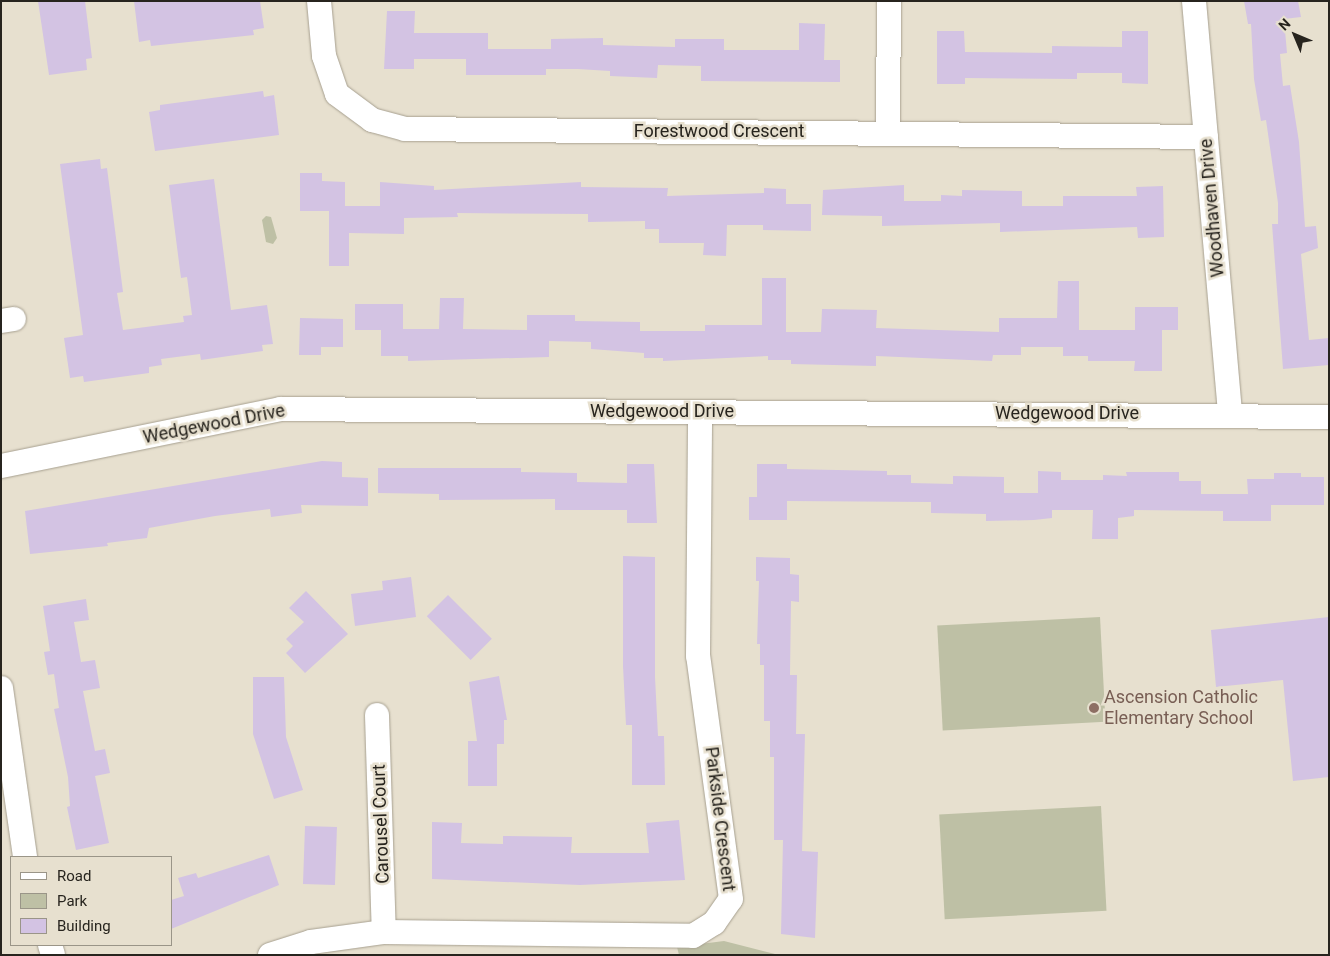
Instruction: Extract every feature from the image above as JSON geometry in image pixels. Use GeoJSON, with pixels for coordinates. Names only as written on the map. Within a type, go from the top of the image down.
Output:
{"type":"FeatureCollection","features":[{"type":"Feature","properties":{"kind":"street","name":"Forestwood Crescent"},"geometry":{"type":"LineString","coordinates":[[319,1],[324,56],[337,94],[372,120],[406,129],[888,131],[1206,137]]}},
{"type":"Feature","properties":{"kind":"street"},"geometry":{"type":"LineString","coordinates":[[888,131],[889,1]]}},
{"type":"Feature","properties":{"kind":"street","name":"Woodhaven Drive"},"geometry":{"type":"LineString","coordinates":[[1194,1],[1230,414]]}},
{"type":"Feature","properties":{"kind":"street","name":"Wedgewood Drive"},"geometry":{"type":"LineString","coordinates":[[1,466],[280,409],[1230,414],[1329,417]]}},
{"type":"Feature","properties":{"kind":"street","name":"Parkside Crescent"},"geometry":{"type":"LineString","coordinates":[[270,955],[311,942],[384,932],[693,936],[714,923],[731,899],[698,656],[700,412]]}},
{"type":"Feature","properties":{"kind":"street"},"geometry":{"type":"LineString","coordinates":[[1,688],[25,856]]}},
{"type":"Feature","properties":{"kind":"street","name":"Carousel Court"},"geometry":{"type":"LineString","coordinates":[[377,715],[384,932]]}},
{"type":"Feature","properties":{"kind":"green space"},"geometry":{"type":"Polygon","coordinates":[[[266,216],[271,217],[277,238],[273,244],[266,242],[262,220],[266,216]]]}},
{"type":"Feature","properties":{"kind":"green space"},"geometry":{"type":"Polygon","coordinates":[[[1100,617],[1105,722],[943,730],[937,626],[1100,617]]]}},
{"type":"Feature","properties":{"kind":"green space"},"geometry":{"type":"Polygon","coordinates":[[[1101,806],[1106,911],[945,919],[939,814],[1101,806]]]}},
{"type":"Feature","properties":{"kind":"green space"},"geometry":{"type":"Polygon","coordinates":[[[724,941],[779,955],[679,955],[677,947],[724,941]]]}},
{"type":"Feature","properties":{"kind":"building"},"geometry":{"type":"Polygon","coordinates":[[[38,1],[85,1],[92,58],[86,59],[87,70],[49,75],[38,1]]]}},
{"type":"Feature","properties":{"kind":"building"},"geometry":{"type":"Polygon","coordinates":[[[134,1],[260,1],[264,28],[253,30],[254,35],[151,46],[150,40],[139,42],[134,1]]]}},
{"type":"Feature","properties":{"kind":"building"},"geometry":{"type":"Polygon","coordinates":[[[1244,1],[1298,1],[1301,17],[1284,19],[1287,53],[1280,54],[1283,86],[1290,85],[1299,142],[1305,227],[1316,226],[1318,248],[1301,254],[1309,340],[1329,338],[1329,365],[1283,369],[1272,224],[1278,224],[1278,203],[1266,120],[1261,121],[1254,79],[1251,24],[1248,24],[1244,1]]]}},
{"type":"Feature","properties":{"kind":"building"},"geometry":{"type":"Polygon","coordinates":[[[387,11],[415,11],[414,33],[488,33],[488,49],[551,49],[551,39],[603,38],[603,45],[675,47],[675,39],[724,39],[724,50],[799,50],[799,23],[825,24],[824,60],[840,60],[840,82],[701,81],[701,66],[658,65],[657,78],[610,76],[610,71],[578,69],[546,69],[546,75],[466,75],[466,59],[414,59],[414,69],[384,69],[387,11]]]}},
{"type":"Feature","properties":{"kind":"building"},"geometry":{"type":"Polygon","coordinates":[[[937,31],[964,31],[965,52],[1052,53],[1052,46],[1122,47],[1122,31],[1148,31],[1148,84],[1122,83],[1122,73],[1077,73],[1077,79],[965,78],[965,84],[937,84],[937,31]]]}},
{"type":"Feature","properties":{"kind":"building"},"geometry":{"type":"Polygon","coordinates":[[[263,91],[264,97],[274,95],[279,135],[155,151],[149,112],[160,110],[160,105],[263,91]]]}},
{"type":"Feature","properties":{"kind":"building"},"geometry":{"type":"Polygon","coordinates":[[[100,159],[101,169],[107,168],[123,292],[117,293],[123,330],[184,322],[183,316],[192,315],[187,277],[181,278],[169,185],[214,179],[231,310],[267,305],[273,344],[262,345],[263,351],[201,360],[200,354],[161,359],[162,365],[149,367],[149,373],[84,382],[83,376],[70,378],[64,338],[83,335],[60,164],[100,159]]]}},
{"type":"Feature","properties":{"kind":"building"},"geometry":{"type":"Polygon","coordinates":[[[300,173],[322,173],[322,181],[345,182],[345,206],[380,206],[380,182],[434,186],[434,190],[581,182],[581,187],[668,188],[667,196],[764,193],[764,188],[786,189],[786,204],[811,204],[811,231],[763,230],[763,225],[727,225],[726,256],[703,255],[704,243],[659,243],[659,229],[645,229],[645,221],[588,222],[588,214],[457,213],[458,217],[404,218],[404,234],[349,233],[349,266],[329,266],[329,211],[300,211],[300,173]]]}},
{"type":"Feature","properties":{"kind":"building"},"geometry":{"type":"Polygon","coordinates":[[[904,185],[904,201],[941,201],[941,195],[962,196],[962,190],[1022,191],[1022,206],[1063,206],[1063,196],[1137,196],[1136,187],[1163,186],[1164,237],[1138,238],[1137,227],[1000,232],[1000,223],[882,226],[882,216],[822,215],[823,190],[904,185]]]}},
{"type":"Feature","properties":{"kind":"building"},"geometry":{"type":"Polygon","coordinates":[[[762,278],[786,278],[786,332],[821,332],[822,309],[877,310],[876,328],[999,332],[999,318],[1057,318],[1058,281],[1079,281],[1079,330],[1135,330],[1135,307],[1178,307],[1178,330],[1162,330],[1162,371],[1134,371],[1135,361],[1088,361],[1088,356],[1063,356],[1063,347],[1021,347],[1021,355],[993,355],[992,361],[876,356],[876,366],[791,364],[791,360],[768,360],[768,356],[663,361],[663,358],[644,358],[644,353],[591,349],[591,342],[549,341],[549,357],[408,361],[408,356],[381,356],[381,330],[355,330],[355,304],[403,304],[403,329],[439,329],[440,298],[464,298],[463,329],[527,330],[527,315],[575,315],[575,321],[640,322],[640,331],[705,331],[705,325],[762,325],[762,278]]]}},
{"type":"Feature","properties":{"kind":"building"},"geometry":{"type":"Polygon","coordinates":[[[300,318],[343,319],[343,347],[321,347],[321,355],[299,355],[300,318]]]}},
{"type":"Feature","properties":{"kind":"building"},"geometry":{"type":"Polygon","coordinates":[[[322,461],[342,462],[342,477],[368,478],[368,506],[301,505],[302,513],[271,517],[270,509],[215,516],[149,528],[147,538],[107,543],[108,546],[30,554],[25,511],[322,461]]]}},
{"type":"Feature","properties":{"kind":"building"},"geometry":{"type":"Polygon","coordinates":[[[627,464],[654,464],[657,523],[627,523],[627,510],[555,510],[555,499],[439,500],[439,494],[378,493],[378,468],[521,468],[521,472],[577,473],[577,482],[627,483],[627,464]]]}},
{"type":"Feature","properties":{"kind":"building"},"geometry":{"type":"Polygon","coordinates":[[[757,464],[787,464],[787,469],[887,471],[887,475],[911,475],[911,483],[953,484],[953,476],[1004,477],[1004,493],[1038,493],[1038,471],[1061,472],[1061,480],[1103,480],[1103,475],[1127,476],[1126,472],[1179,472],[1179,481],[1201,481],[1201,494],[1248,494],[1247,479],[1274,479],[1274,473],[1301,473],[1301,477],[1324,477],[1324,505],[1271,505],[1271,521],[1223,521],[1223,511],[1134,510],[1134,516],[1118,518],[1118,539],[1092,539],[1093,510],[1052,510],[1052,518],[986,521],[986,514],[931,513],[931,502],[787,501],[787,520],[749,520],[749,497],[757,497],[757,464]]]}},
{"type":"Feature","properties":{"kind":"building"},"geometry":{"type":"Polygon","coordinates":[[[623,556],[655,557],[655,677],[658,736],[664,736],[665,785],[632,785],[632,725],[626,725],[623,666],[623,556]]]}},
{"type":"Feature","properties":{"kind":"building"},"geometry":{"type":"Polygon","coordinates":[[[756,557],[790,558],[790,574],[799,575],[799,602],[791,601],[790,675],[797,675],[796,734],[805,734],[802,851],[818,852],[815,938],[781,934],[783,840],[774,840],[774,757],[770,757],[770,721],[764,721],[764,665],[760,665],[760,644],[757,644],[759,581],[756,581],[756,557]]]}},
{"type":"Feature","properties":{"kind":"building"},"geometry":{"type":"Polygon","coordinates":[[[411,577],[416,617],[355,626],[351,594],[383,590],[382,581],[411,577]]]}},
{"type":"Feature","properties":{"kind":"building"},"geometry":{"type":"Polygon","coordinates":[[[306,591],[348,634],[305,673],[286,653],[293,646],[286,639],[304,622],[289,608],[306,591]]]}},
{"type":"Feature","properties":{"kind":"building"},"geometry":{"type":"Polygon","coordinates":[[[448,595],[492,639],[471,660],[427,616],[448,595]]]}},
{"type":"Feature","properties":{"kind":"building"},"geometry":{"type":"Polygon","coordinates":[[[86,599],[89,620],[74,622],[81,662],[95,660],[100,688],[83,691],[95,751],[105,749],[110,773],[95,776],[109,843],[76,850],[67,807],[70,806],[68,777],[54,709],[59,708],[54,674],[48,675],[44,652],[50,651],[43,606],[86,599]]]}},
{"type":"Feature","properties":{"kind":"building"},"geometry":{"type":"Polygon","coordinates":[[[1329,617],[1329,777],[1293,781],[1283,680],[1216,687],[1211,630],[1329,617]]]}},
{"type":"Feature","properties":{"kind":"building"},"geometry":{"type":"Polygon","coordinates":[[[499,676],[507,720],[504,720],[504,744],[497,744],[497,786],[468,786],[468,741],[477,741],[469,682],[499,676]]]}},
{"type":"Feature","properties":{"kind":"building"},"geometry":{"type":"Polygon","coordinates":[[[253,677],[284,677],[286,737],[303,790],[274,799],[253,734],[253,677]]]}},
{"type":"Feature","properties":{"kind":"building"},"geometry":{"type":"Polygon","coordinates":[[[679,820],[685,880],[580,885],[432,879],[432,822],[462,823],[461,843],[503,844],[503,836],[572,837],[571,853],[649,853],[646,823],[679,820]]]}},
{"type":"Feature","properties":{"kind":"building"},"geometry":{"type":"Polygon","coordinates":[[[305,826],[337,827],[335,885],[303,884],[305,826]]]}},
{"type":"Feature","properties":{"kind":"building"},"geometry":{"type":"Polygon","coordinates":[[[269,855],[279,885],[172,929],[172,900],[184,896],[178,878],[196,873],[198,878],[269,855]]]}},
{"type":"Feature","properties":{"kind":"place","name":"Ascension Catholic Elementary School"},"geometry":{"type":"Point","coordinates":[1094,708]}}]}
